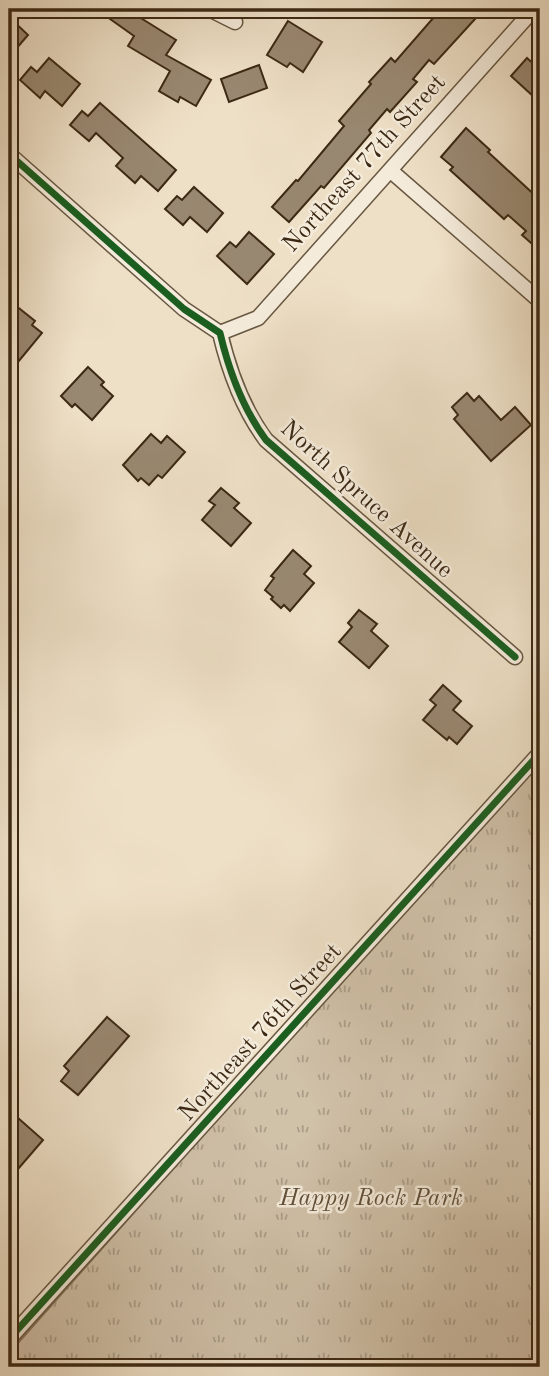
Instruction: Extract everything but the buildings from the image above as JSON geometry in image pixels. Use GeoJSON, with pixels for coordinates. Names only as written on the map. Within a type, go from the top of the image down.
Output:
{"type":"FeatureCollection","features":[{"type":"Feature","properties":{"kind":"street"},"geometry":{"type":"LineString","coordinates":[[209,9],[235,22]]}},
{"type":"Feature","properties":{"kind":"street","name":"Northeast 77th Street"},"geometry":{"type":"LineString","coordinates":[[220,333],[258,318],[535,12]]}},
{"type":"Feature","properties":{"kind":"street"},"geometry":{"type":"LineString","coordinates":[[9,155],[184,309],[220,333]]}},
{"type":"Feature","properties":{"kind":"street"},"geometry":{"type":"LineString","coordinates":[[391,171],[540,301]]}},
{"type":"Feature","properties":{"kind":"street","name":"North Spruce Avenue"},"geometry":{"type":"LineString","coordinates":[[220,333],[229,369],[255,425],[267,440],[514,657]]}},
{"type":"Feature","properties":{"kind":"street","name":"Northeast 76th Street"},"geometry":{"type":"LineString","coordinates":[[9,1339],[540,753]]}},
{"type":"Feature","properties":{"kind":"green space","name":"Happy Rock Park"},"geometry":{"type":"Polygon","coordinates":[[[540,756],[540,1367],[9,1367],[9,1353],[540,756]]]}},
{"type":"Feature","properties":{"kind":"cycle path"},"geometry":{"type":"LineString","coordinates":[[9,154],[184,309],[220,333],[238,389],[250,416],[266,440],[515,657]]}},
{"type":"Feature","properties":{"kind":"cycle path"},"geometry":{"type":"LineString","coordinates":[[9,1339],[540,753]]}}]}
